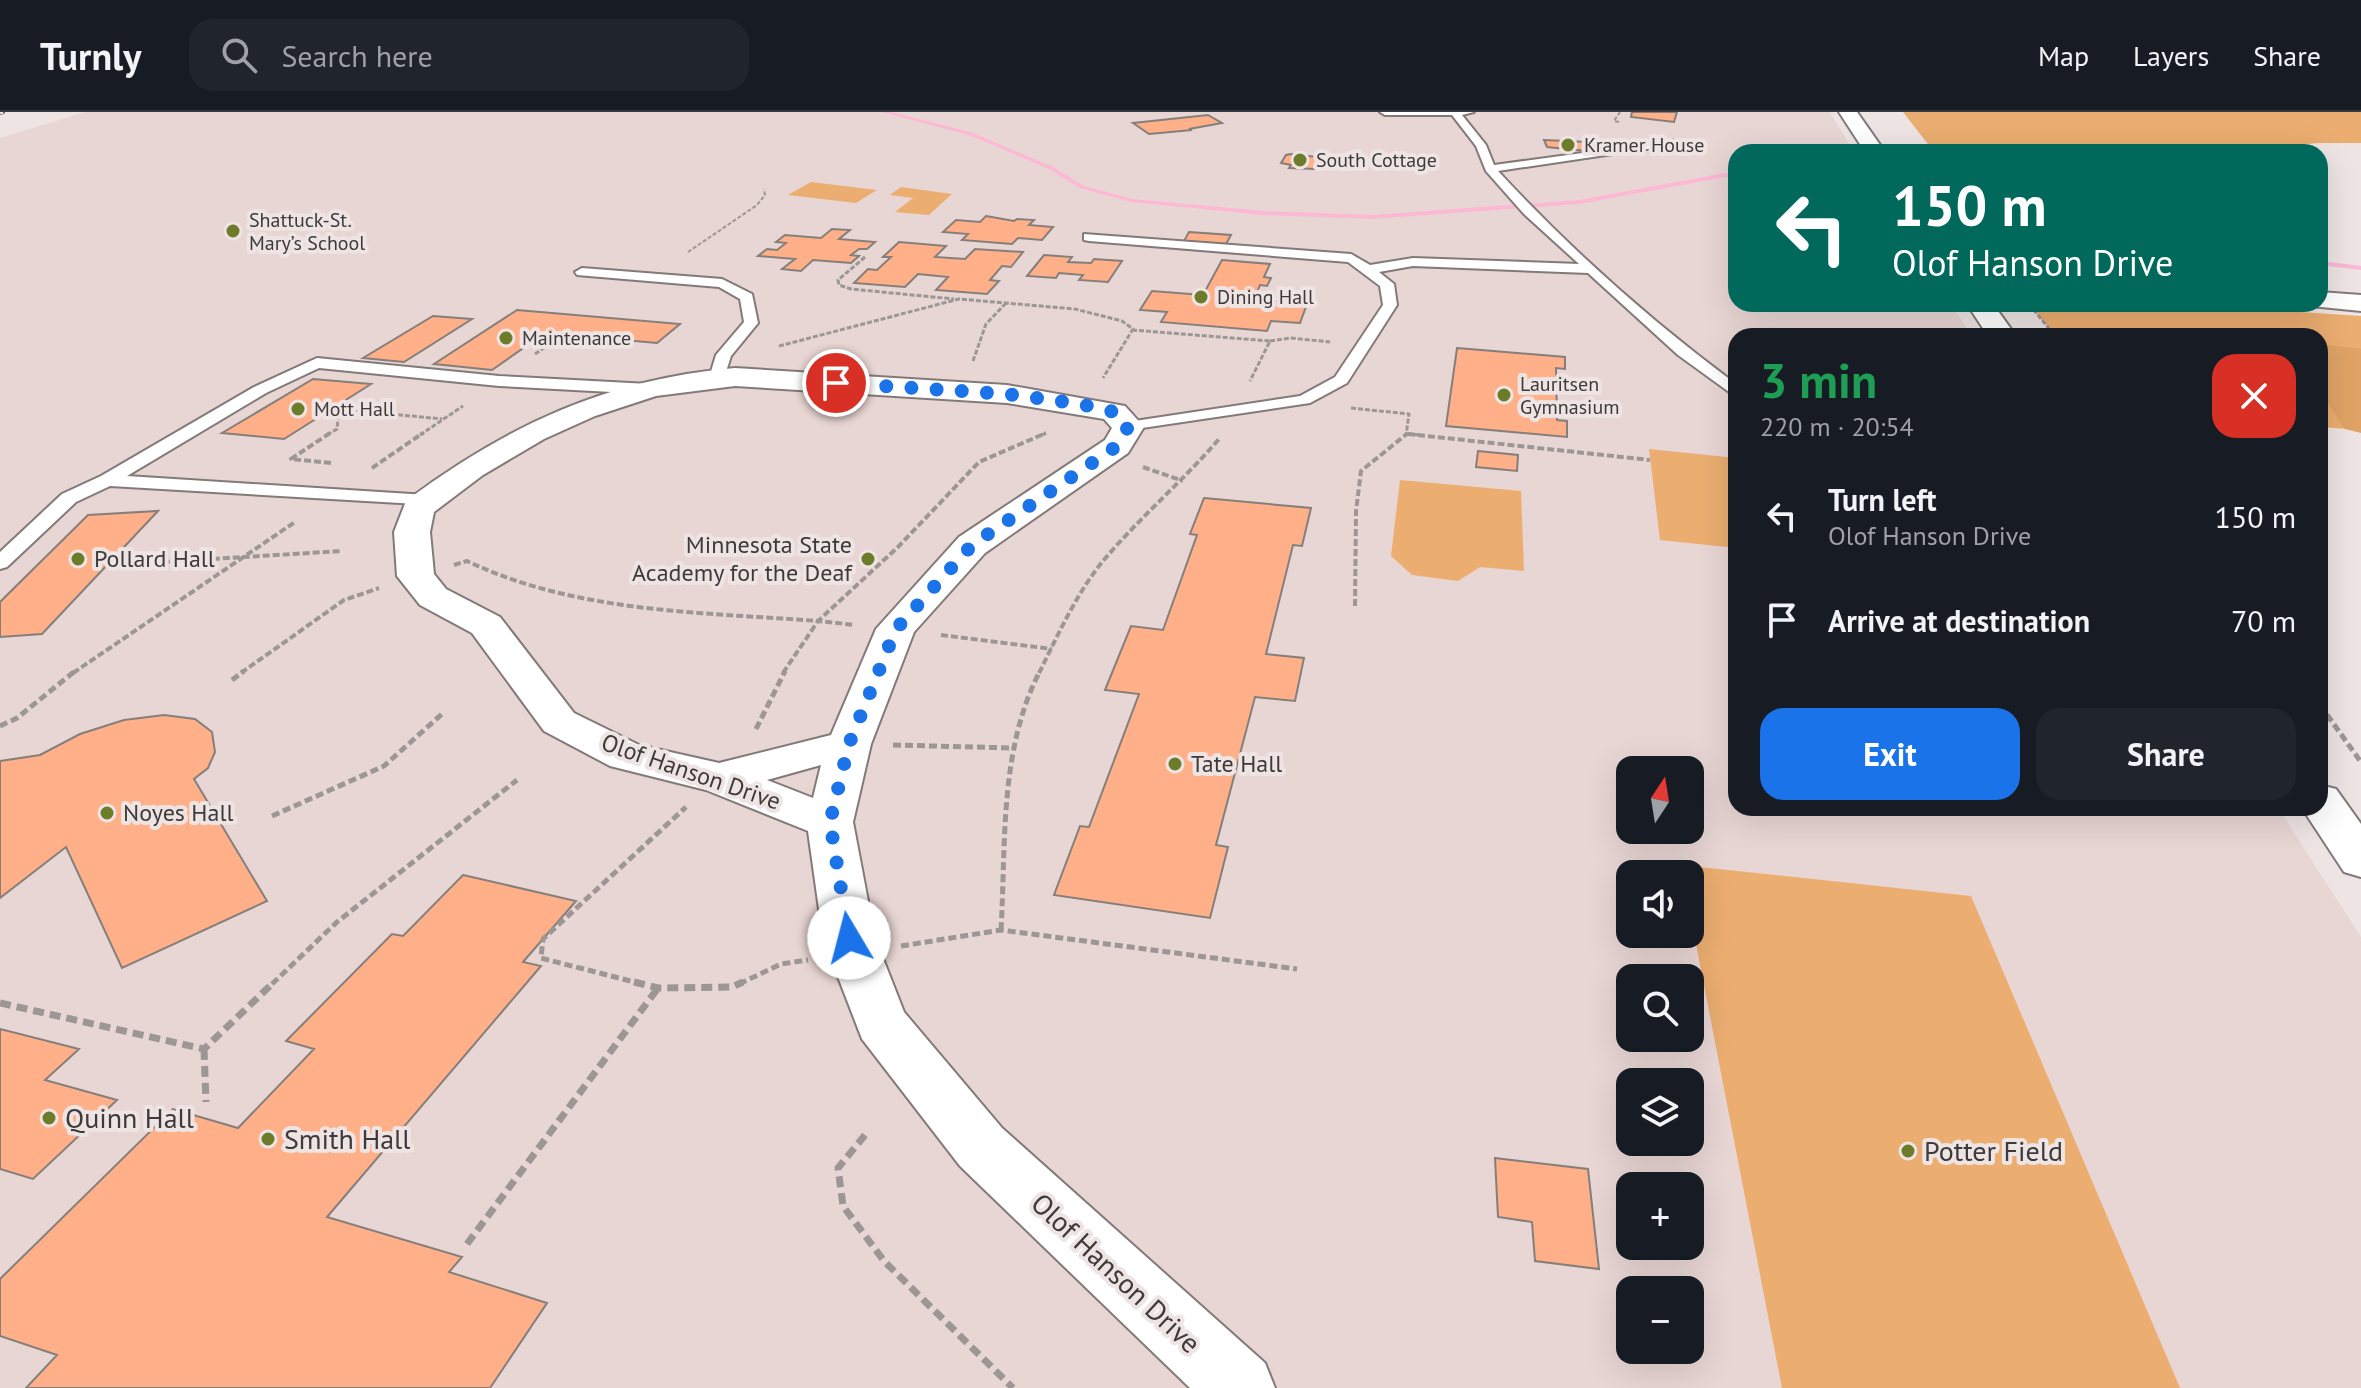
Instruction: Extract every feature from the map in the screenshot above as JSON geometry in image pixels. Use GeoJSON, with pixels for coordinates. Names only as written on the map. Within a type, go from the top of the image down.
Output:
{"type":"FeatureCollection","features":[{"type":"Feature","properties":{"kind":"street"},"geometry":{"type":"LineString","coordinates":[[1848,112],[1870,144]]}},
{"type":"Feature","properties":{"kind":"street"},"geometry":{"type":"LineString","coordinates":[[2328,301],[2361,303]]}},
{"type":"Feature","properties":{"kind":"street"},"geometry":{"type":"LineString","coordinates":[[416,576],[412,532],[418,508],[471,468],[533,432],[584,410],[649,389],[717,378],[1089,396],[1114,412],[1128,427]]}},
{"type":"Feature","properties":{"kind":"street","name":"Olof Hanson Drive"},"geometry":{"type":"LineString","coordinates":[[1128,427],[1117,446],[972,545],[896,629],[849,744],[830,822],[849,938],[881,1023],[981,1147],[1240,1388]]}},
{"type":"Feature","properties":{"kind":"street","name":"Olof Hanson Drive"},"geometry":{"type":"LineString","coordinates":[[416,576],[433,597],[486,625],[559,722],[626,756],[719,778],[830,822]]}},
{"type":"Feature","properties":{"kind":"street"},"geometry":{"type":"LineString","coordinates":[[719,778],[849,744]]}},
{"type":"Feature","properties":{"kind":"street"},"geometry":{"type":"LineString","coordinates":[[2328,812],[2361,860]]}},
{"type":"Feature","properties":{"kind":"lane"},"geometry":{"type":"LineString","coordinates":[[1385,112],[1472,112]]}},
{"type":"Feature","properties":{"kind":"lane"},"geometry":{"type":"LineString","coordinates":[[1456,114],[1481,145],[1490,169],[1525,207],[1683,352],[1728,386]]}},
{"type":"Feature","properties":{"kind":"lane"},"geometry":{"type":"LineString","coordinates":[[1490,169],[1673,142]]}},
{"type":"Feature","properties":{"kind":"lane"},"geometry":{"type":"LineString","coordinates":[[1089,237],[1320,253],[1351,258],[1387,284],[1390,305],[1341,380],[1304,400],[1128,427]]}},
{"type":"Feature","properties":{"kind":"lane"},"geometry":{"type":"LineString","coordinates":[[1367,270],[1413,262],[1593,269]]}},
{"type":"Feature","properties":{"kind":"lane"},"geometry":{"type":"LineString","coordinates":[[582,272],[722,283],[747,297],[751,323],[724,355],[717,378]]}},
{"type":"Feature","properties":{"kind":"lane"},"geometry":{"type":"LineString","coordinates":[[0,563],[69,498],[107,480],[260,390],[317,363],[499,381],[649,389]]}},
{"type":"Feature","properties":{"kind":"lane"},"geometry":{"type":"LineString","coordinates":[[107,480],[427,501]]}},
{"type":"Feature","properties":{"kind":"path"},"geometry":{"type":"LineString","coordinates":[[651,276],[757,205],[765,195],[764,189]]}},
{"type":"Feature","properties":{"kind":"path"},"geometry":{"type":"LineString","coordinates":[[865,257],[838,280],[839,285],[851,289],[1075,309],[1122,321],[1132,330],[1270,341],[1244,393]]}},
{"type":"Feature","properties":{"kind":"path"},"geometry":{"type":"LineString","coordinates":[[772,347],[959,299]]}},
{"type":"Feature","properties":{"kind":"path"},"geometry":{"type":"LineString","coordinates":[[970,370],[986,324],[1007,302]]}},
{"type":"Feature","properties":{"kind":"path"},"geometry":{"type":"LineString","coordinates":[[2036,312],[2048,328]]}},
{"type":"Feature","properties":{"kind":"path"},"geometry":{"type":"LineString","coordinates":[[1132,330],[1089,396],[1042,437],[979,462],[898,547],[818,621],[781,677],[751,739],[719,778],[543,939],[541,958],[658,988],[732,987],[781,964],[1001,930],[1297,969]]}},
{"type":"Feature","properties":{"kind":"path"},"geometry":{"type":"LineString","coordinates":[[0,726],[17,718],[93,657],[499,381]]}},
{"type":"Feature","properties":{"kind":"path"},"geometry":{"type":"LineString","coordinates":[[1350,408],[1409,414],[1408,434]]}},
{"type":"Feature","properties":{"kind":"path"},"geometry":{"type":"LineString","coordinates":[[367,471],[321,460],[291,459],[337,429],[339,409],[443,419]]}},
{"type":"Feature","properties":{"kind":"path"},"geometry":{"type":"LineString","coordinates":[[1001,930],[1012,748],[1030,690],[1073,606],[1103,561],[1183,481],[1227,430]]}},
{"type":"Feature","properties":{"kind":"path"},"geometry":{"type":"LineString","coordinates":[[1355,606],[1356,511],[1361,471],[1408,434],[1650,460]]}},
{"type":"Feature","properties":{"kind":"path"},"geometry":{"type":"LineString","coordinates":[[113,565],[342,551]]}},
{"type":"Feature","properties":{"kind":"path"},"geometry":{"type":"LineString","coordinates":[[232,680],[344,600],[467,561],[507,580],[626,607],[818,621]]}},
{"type":"Feature","properties":{"kind":"path"},"geometry":{"type":"LineString","coordinates":[[272,816],[384,766],[442,714]]}},
{"type":"Feature","properties":{"kind":"path"},"geometry":{"type":"LineString","coordinates":[[2328,716],[2361,762]]}},
{"type":"Feature","properties":{"kind":"path"},"geometry":{"type":"LineString","coordinates":[[206,1102],[204,1049],[337,922],[517,780]]}},
{"type":"Feature","properties":{"kind":"path"},"geometry":{"type":"LineString","coordinates":[[467,1244],[658,988]]}},
{"type":"Feature","properties":{"kind":"path"},"geometry":{"type":"LineString","coordinates":[[0,1003],[204,1049]]}},
{"type":"Feature","properties":{"kind":"path"},"geometry":{"type":"LineString","coordinates":[[865,1135],[838,1168],[843,1206],[884,1261],[1013,1388]]}},
{"type":"Feature","properties":{"kind":"shaded area","name":"Minnesota State Academy for the Deaf"},"geometry":{"type":"Polygon","coordinates":[[[85,112],[1830,112],[1849,144],[1728,144],[1728,312],[1956,312],[1967,328],[1728,328],[1728,816],[2283,816],[2361,937],[2361,1388],[0,1388],[0,138],[85,112]]]}},
{"type":"Feature","properties":{"kind":"shaded area"},"geometry":{"type":"Polygon","coordinates":[[[1903,112],[2361,112],[2361,143],[1928,144],[1903,112]]]}},
{"type":"Feature","properties":{"kind":"shaded area"},"geometry":{"type":"Polygon","coordinates":[[[811,182],[877,190],[856,203],[788,195],[811,182]]]}},
{"type":"Feature","properties":{"kind":"shaded area"},"geometry":{"type":"Polygon","coordinates":[[[901,187],[952,194],[929,215],[895,212],[913,198],[890,195],[901,187]]]}},
{"type":"Feature","properties":{"kind":"shaded area"},"geometry":{"type":"Polygon","coordinates":[[[2036,312],[2302,312],[2361,316],[2361,430],[2328,428],[2328,328],[2048,328],[2036,312]]]}},
{"type":"Feature","properties":{"kind":"shaded area"},"geometry":{"type":"Polygon","coordinates":[[[2328,345],[2361,349],[2361,433],[2345,429],[2328,404],[2328,345]]]}},
{"type":"Feature","properties":{"kind":"shaded area"},"geometry":{"type":"Polygon","coordinates":[[[1649,449],[1728,457],[1728,547],[1660,540],[1649,449]]]}},
{"type":"Feature","properties":{"kind":"shaded area"},"geometry":{"type":"Polygon","coordinates":[[[1400,480],[1521,491],[1524,571],[1480,567],[1458,581],[1412,575],[1391,556],[1400,480]]]}},
{"type":"Feature","properties":{"kind":"shaded area","name":"Potter Field"},"geometry":{"type":"Polygon","coordinates":[[[1704,867],[1971,896],[2180,1388],[1782,1388],[1704,985],[1704,964],[1700,964],[1697,948],[1704,948],[1704,867]]]}},
{"type":"Feature","properties":{"kind":"building"},"geometry":{"type":"Polygon","coordinates":[[[1632,112],[1677,112],[1674,122],[1631,117],[1632,112]]]}},
{"type":"Feature","properties":{"kind":"building"},"geometry":{"type":"Polygon","coordinates":[[[1208,115],[1222,123],[1189,129],[1192,130],[1149,134],[1133,123],[1208,115]]]}},
{"type":"Feature","properties":{"kind":"building","name":"Kramer House"},"geometry":{"type":"Polygon","coordinates":[[[1544,140],[1588,142],[1592,148],[1586,148],[1587,151],[1547,147],[1544,140]]]}},
{"type":"Feature","properties":{"kind":"building","name":"South Cottage"},"geometry":{"type":"Polygon","coordinates":[[[1286,155],[1318,157],[1315,169],[1289,168],[1291,165],[1281,163],[1286,155]]]}},
{"type":"Feature","properties":{"kind":"building"},"geometry":{"type":"Polygon","coordinates":[[[1424,155],[1435,166],[1399,168],[1388,157],[1424,155]]]}},
{"type":"Feature","properties":{"kind":"building"},"geometry":{"type":"Polygon","coordinates":[[[986,216],[1014,221],[1034,220],[1029,225],[1053,227],[1042,240],[1018,238],[1012,244],[962,240],[968,234],[943,232],[956,220],[980,222],[986,216]]]}},
{"type":"Feature","properties":{"kind":"building"},"geometry":{"type":"Polygon","coordinates":[[[832,229],[850,230],[839,239],[875,242],[851,255],[859,256],[851,263],[813,260],[801,271],[782,269],[795,259],[758,256],[767,249],[777,250],[786,243],[776,242],[785,235],[821,238],[832,229]]]}},
{"type":"Feature","properties":{"kind":"building"},"geometry":{"type":"Polygon","coordinates":[[[1189,232],[1231,235],[1226,244],[1184,241],[1189,232]]]}},
{"type":"Feature","properties":{"kind":"building"},"geometry":{"type":"Polygon","coordinates":[[[899,242],[946,246],[935,257],[965,259],[975,249],[1023,252],[1011,267],[1002,266],[990,280],[999,281],[987,294],[936,290],[948,277],[918,274],[905,287],[854,283],[868,269],[877,270],[891,257],[883,257],[899,242]]]}},
{"type":"Feature","properties":{"kind":"building"},"geometry":{"type":"Polygon","coordinates":[[[1044,255],[1072,257],[1068,262],[1091,263],[1094,259],[1122,261],[1108,282],[1079,280],[1083,275],[1059,273],[1056,278],[1027,276],[1044,255]]]}},
{"type":"Feature","properties":{"kind":"building","name":"Dining Hall"},"geometry":{"type":"Polygon","coordinates":[[[1222,260],[1270,264],[1264,277],[1271,278],[1267,286],[1260,285],[1254,299],[1307,304],[1300,323],[1271,321],[1267,331],[1161,322],[1167,312],[1140,310],[1152,291],[1203,295],[1222,260]]]}},
{"type":"Feature","properties":{"kind":"building","name":"Maintenance"},"geometry":{"type":"Polygon","coordinates":[[[517,310],[680,324],[657,343],[545,333],[492,370],[434,364],[517,310]]]}},
{"type":"Feature","properties":{"kind":"building"},"geometry":{"type":"Polygon","coordinates":[[[433,316],[472,319],[404,362],[363,358],[433,316]]]}},
{"type":"Feature","properties":{"kind":"building","name":"Lauritsen Gymnasium"},"geometry":{"type":"Polygon","coordinates":[[[1457,348],[1565,357],[1565,369],[1556,368],[1557,420],[1567,421],[1567,437],[1446,426],[1457,348]]]}},
{"type":"Feature","properties":{"kind":"building","name":"Mott Hall"},"geometry":{"type":"Polygon","coordinates":[[[313,379],[371,384],[284,439],[222,433],[313,379]]]}},
{"type":"Feature","properties":{"kind":"building"},"geometry":{"type":"Polygon","coordinates":[[[1478,451],[1518,455],[1517,471],[1476,467],[1478,451]]]}},
{"type":"Feature","properties":{"kind":"building","name":"Tate Hall"},"geometry":{"type":"Polygon","coordinates":[[[1204,498],[1311,508],[1302,546],[1293,545],[1266,654],[1304,658],[1295,701],[1255,697],[1216,845],[1228,847],[1210,918],[1054,895],[1080,826],[1089,827],[1139,694],[1105,690],[1131,626],[1163,630],[1197,535],[1190,534],[1204,498]]]}},
{"type":"Feature","properties":{"kind":"building","name":"Pollard Hall"},"geometry":{"type":"Polygon","coordinates":[[[158,511],[42,634],[0,637],[0,602],[88,515],[158,511]]]}},
{"type":"Feature","properties":{"kind":"building","name":"Noyes Hall"},"geometry":{"type":"Polygon","coordinates":[[[164,715],[195,719],[212,732],[215,752],[208,768],[194,779],[267,901],[122,968],[66,847],[0,898],[0,761],[40,755],[80,734],[124,720],[164,715]]]}},
{"type":"Feature","properties":{"kind":"building","name":"Smith Hall"},"geometry":{"type":"Polygon","coordinates":[[[463,875],[576,901],[523,962],[541,966],[327,1217],[462,1257],[449,1272],[547,1303],[490,1388],[26,1388],[57,1355],[0,1336],[0,1279],[173,1109],[238,1128],[314,1049],[286,1041],[392,934],[403,936],[463,875]]]}},
{"type":"Feature","properties":{"kind":"building","name":"Quinn Hall"},"geometry":{"type":"Polygon","coordinates":[[[0,1029],[79,1049],[45,1080],[117,1100],[33,1179],[0,1169],[0,1029]]]}},
{"type":"Feature","properties":{"kind":"building"},"geometry":{"type":"Polygon","coordinates":[[[1495,1158],[1588,1169],[1599,1269],[1535,1261],[1532,1222],[1498,1217],[1495,1158]]]}},
{"type":"Feature","properties":{"kind":"waterway"},"geometry":{"type":"LineString","coordinates":[[885,112],[971,134],[1051,168],[1082,187],[1133,201],[1264,213],[1372,217],[1579,202],[1728,174]]}},
{"type":"Feature","properties":{"kind":"waterway"},"geometry":{"type":"LineString","coordinates":[[2328,264],[2361,268]]}},
{"type":"Feature","properties":{"kind":"place","name":"Kramer House"},"geometry":{"type":"Point","coordinates":[1568,145]}},
{"type":"Feature","properties":{"kind":"place","name":"South Cottage"},"geometry":{"type":"Point","coordinates":[1300,160]}},
{"type":"Feature","properties":{"kind":"place","name":"Shattuck-St. Mary’s School"},"geometry":{"type":"Point","coordinates":[233,231]}},
{"type":"Feature","properties":{"kind":"place","name":"Dining Hall"},"geometry":{"type":"Point","coordinates":[1201,297]}},
{"type":"Feature","properties":{"kind":"place","name":"Maintenance"},"geometry":{"type":"Point","coordinates":[506,338]}},
{"type":"Feature","properties":{"kind":"place","name":"Lauritsen Gymnasium"},"geometry":{"type":"Point","coordinates":[1504,395]}},
{"type":"Feature","properties":{"kind":"place","name":"Mott Hall"},"geometry":{"type":"Point","coordinates":[298,409]}},
{"type":"Feature","properties":{"kind":"place","name":"Pollard Hall"},"geometry":{"type":"Point","coordinates":[78,559]}},
{"type":"Feature","properties":{"kind":"place","name":"Minnesota State Academy for the Deaf"},"geometry":{"type":"Point","coordinates":[868,559]}},
{"type":"Feature","properties":{"kind":"place","name":"Tate Hall"},"geometry":{"type":"Point","coordinates":[1175,764]}},
{"type":"Feature","properties":{"kind":"place","name":"Noyes Hall"},"geometry":{"type":"Point","coordinates":[107,813]}},
{"type":"Feature","properties":{"kind":"place","name":"Quinn Hall"},"geometry":{"type":"Point","coordinates":[49,1118]}},
{"type":"Feature","properties":{"kind":"place","name":"Smith Hall"},"geometry":{"type":"Point","coordinates":[268,1139]}},
{"type":"Feature","properties":{"kind":"place","name":"Potter Field"},"geometry":{"type":"Point","coordinates":[1908,1151]}},
{"type":"Feature","properties":{"kind":"route"},"geometry":{"type":"LineString","coordinates":[[836,383],[1007,394],[1080,404],[1114,412],[1128,427],[1117,446],[972,545],[896,629],[849,744],[830,822],[849,938]]}}]}
